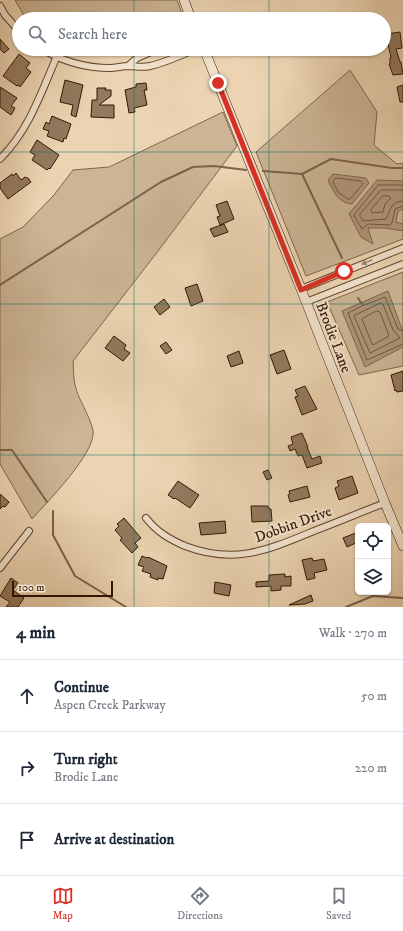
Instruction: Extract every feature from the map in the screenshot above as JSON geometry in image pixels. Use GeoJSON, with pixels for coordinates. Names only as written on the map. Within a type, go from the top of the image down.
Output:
{"type":"FeatureCollection","features":[{"type":"Feature","properties":{"kind":"main road"},"geometry":{"type":"LineString","coordinates":[[184,0],[189,12]]}},
{"type":"Feature","properties":{"kind":"main road","name":"Brodie Lane"},"geometry":{"type":"LineString","coordinates":[[207,56],[306,302],[384,503],[403,546]]}},
{"type":"Feature","properties":{"kind":"street"},"geometry":{"type":"LineString","coordinates":[[0,6],[12,23]]}},
{"type":"Feature","properties":{"kind":"street"},"geometry":{"type":"LineString","coordinates":[[0,159],[12,147],[28,123],[57,56],[73,62],[110,68],[128,66],[140,68],[177,56]]}},
{"type":"Feature","properties":{"kind":"street"},"geometry":{"type":"LineString","coordinates":[[128,66],[142,56]]}},
{"type":"Feature","properties":{"kind":"street"},"geometry":{"type":"LineString","coordinates":[[301,290],[403,248]]}},
{"type":"Feature","properties":{"kind":"street"},"geometry":{"type":"LineString","coordinates":[[306,302],[403,264]]}},
{"type":"Feature","properties":{"kind":"street","name":"Dobbin Drive"},"geometry":{"type":"LineString","coordinates":[[146,518],[155,529],[163,535],[197,550],[221,554],[243,554],[270,549],[384,503]]}},
{"type":"Feature","properties":{"kind":"street"},"geometry":{"type":"LineString","coordinates":[[0,568],[29,531]]}},
{"type":"Feature","properties":{"kind":"shaded area"},"geometry":{"type":"Polygon","coordinates":[[[15,0],[177,0],[181,12],[22,12],[15,0]]]}},
{"type":"Feature","properties":{"kind":"shaded area"},"geometry":{"type":"Polygon","coordinates":[[[350,70],[377,112],[374,145],[397,164],[403,163],[403,239],[306,276],[256,152],[350,70]]]}},
{"type":"Feature","properties":{"kind":"shaded area"},"geometry":{"type":"Polygon","coordinates":[[[223,112],[237,146],[73,361],[75,385],[93,430],[92,439],[87,451],[70,476],[32,519],[0,464],[0,239],[23,227],[54,195],[73,170],[109,167],[223,112]]]}},
{"type":"Feature","properties":{"kind":"shaded area"},"geometry":{"type":"Polygon","coordinates":[[[403,272],[403,366],[359,375],[327,302],[403,272]]]}},
{"type":"Feature","properties":{"kind":"water"},"geometry":{"type":"Polygon","coordinates":[[[333,174],[366,178],[369,183],[352,204],[347,203],[337,196],[328,180],[333,174]]]}},
{"type":"Feature","properties":{"kind":"water"},"geometry":{"type":"Polygon","coordinates":[[[377,180],[403,181],[403,209],[398,211],[396,222],[403,224],[403,231],[385,228],[368,228],[373,244],[361,237],[349,214],[377,180]]]}},
{"type":"Feature","properties":{"kind":"water"},"geometry":{"type":"Polygon","coordinates":[[[388,291],[403,332],[403,347],[365,367],[342,311],[388,291]]]}},
{"type":"Feature","properties":{"kind":"building"},"geometry":{"type":"Polygon","coordinates":[[[400,32],[402,48],[396,49],[401,62],[403,74],[393,75],[389,64],[391,58],[391,33],[400,32]]]}},
{"type":"Feature","properties":{"kind":"building"},"geometry":{"type":"Polygon","coordinates":[[[0,39],[9,49],[4,53],[0,49],[0,39]]]}},
{"type":"Feature","properties":{"kind":"building"},"geometry":{"type":"Polygon","coordinates":[[[18,56],[21,56],[30,63],[26,68],[31,72],[20,87],[3,76],[18,56]]]}},
{"type":"Feature","properties":{"kind":"building"},"geometry":{"type":"Polygon","coordinates":[[[65,80],[83,85],[76,117],[71,115],[73,105],[60,102],[65,80]]]}},
{"type":"Feature","properties":{"kind":"building"},"geometry":{"type":"Polygon","coordinates":[[[146,83],[147,90],[144,90],[147,105],[134,108],[135,112],[129,113],[125,90],[136,87],[136,84],[146,83]]]}},
{"type":"Feature","properties":{"kind":"building"},"geometry":{"type":"Polygon","coordinates":[[[403,85],[403,102],[400,102],[397,87],[403,85]]]}},
{"type":"Feature","properties":{"kind":"building"},"geometry":{"type":"Polygon","coordinates":[[[0,87],[17,98],[11,106],[15,108],[11,115],[0,107],[0,87]]]}},
{"type":"Feature","properties":{"kind":"building"},"geometry":{"type":"Polygon","coordinates":[[[97,88],[106,88],[105,90],[111,90],[111,96],[99,105],[114,105],[114,118],[91,117],[92,100],[97,100],[97,88]]]}},
{"type":"Feature","properties":{"kind":"building"},"geometry":{"type":"Polygon","coordinates":[[[52,116],[71,124],[66,139],[64,138],[63,142],[47,136],[49,131],[43,129],[46,122],[49,124],[52,116]]]}},
{"type":"Feature","properties":{"kind":"building"},"geometry":{"type":"Polygon","coordinates":[[[37,140],[59,155],[50,169],[49,168],[47,170],[32,160],[35,155],[30,152],[37,140]]]}},
{"type":"Feature","properties":{"kind":"building"},"geometry":{"type":"Polygon","coordinates":[[[16,173],[21,180],[25,177],[31,182],[8,199],[0,188],[0,183],[12,174],[13,176],[16,173]]]}},
{"type":"Feature","properties":{"kind":"building"},"geometry":{"type":"Polygon","coordinates":[[[227,201],[234,219],[220,225],[217,217],[220,216],[216,205],[227,201]]]}},
{"type":"Feature","properties":{"kind":"building"},"geometry":{"type":"Polygon","coordinates":[[[224,224],[228,232],[214,237],[210,229],[224,224]]]}},
{"type":"Feature","properties":{"kind":"building"},"geometry":{"type":"Polygon","coordinates":[[[197,284],[203,301],[191,306],[185,288],[197,284]]]}},
{"type":"Feature","properties":{"kind":"building"},"geometry":{"type":"Polygon","coordinates":[[[164,299],[170,307],[160,315],[154,307],[164,299]]]}},
{"type":"Feature","properties":{"kind":"building"},"geometry":{"type":"Polygon","coordinates":[[[114,336],[126,345],[124,349],[130,353],[123,361],[105,348],[114,336]]]}},
{"type":"Feature","properties":{"kind":"building"},"geometry":{"type":"Polygon","coordinates":[[[166,342],[172,350],[166,354],[160,346],[166,342]]]}},
{"type":"Feature","properties":{"kind":"building"},"geometry":{"type":"Polygon","coordinates":[[[284,350],[291,369],[277,374],[270,355],[284,350]]]}},
{"type":"Feature","properties":{"kind":"building"},"geometry":{"type":"Polygon","coordinates":[[[239,351],[243,363],[231,367],[227,356],[239,351]]]}},
{"type":"Feature","properties":{"kind":"building"},"geometry":{"type":"Polygon","coordinates":[[[403,371],[403,391],[397,392],[396,390],[395,391],[391,375],[403,371]]]}},
{"type":"Feature","properties":{"kind":"building"},"geometry":{"type":"Polygon","coordinates":[[[305,386],[317,409],[302,415],[295,397],[298,396],[295,390],[305,386]]]}},
{"type":"Feature","properties":{"kind":"building"},"geometry":{"type":"Polygon","coordinates":[[[302,433],[312,459],[320,456],[322,463],[307,468],[302,455],[298,456],[295,449],[290,451],[288,446],[293,444],[291,437],[302,433]]]}},
{"type":"Feature","properties":{"kind":"building"},"geometry":{"type":"Polygon","coordinates":[[[268,470],[272,478],[267,480],[263,472],[268,470]]]}},
{"type":"Feature","properties":{"kind":"building"},"geometry":{"type":"Polygon","coordinates":[[[352,476],[358,493],[339,500],[335,488],[339,486],[337,481],[352,476]]]}},
{"type":"Feature","properties":{"kind":"building"},"geometry":{"type":"Polygon","coordinates":[[[178,481],[199,495],[190,508],[168,495],[178,481]]]}},
{"type":"Feature","properties":{"kind":"building"},"geometry":{"type":"Polygon","coordinates":[[[307,486],[310,497],[290,502],[288,495],[290,494],[289,491],[307,486]]]}},
{"type":"Feature","properties":{"kind":"building"},"geometry":{"type":"Polygon","coordinates":[[[0,494],[9,502],[5,507],[3,506],[0,509],[0,494]]]}},
{"type":"Feature","properties":{"kind":"building"},"geometry":{"type":"Polygon","coordinates":[[[251,506],[268,506],[269,509],[271,509],[272,521],[252,522],[251,506]]]}},
{"type":"Feature","properties":{"kind":"building"},"geometry":{"type":"Polygon","coordinates":[[[124,518],[141,538],[135,543],[138,547],[132,553],[120,540],[122,538],[115,530],[119,526],[117,524],[124,518]]]}},
{"type":"Feature","properties":{"kind":"building"},"geometry":{"type":"Polygon","coordinates":[[[225,521],[226,533],[201,535],[199,523],[225,521]]]}},
{"type":"Feature","properties":{"kind":"building"},"geometry":{"type":"Polygon","coordinates":[[[355,533],[355,543],[347,547],[343,538],[355,533]]]}},
{"type":"Feature","properties":{"kind":"building"},"geometry":{"type":"Polygon","coordinates":[[[142,556],[148,557],[167,566],[163,579],[158,578],[158,580],[150,577],[151,574],[142,571],[144,567],[138,565],[142,556]]]}},
{"type":"Feature","properties":{"kind":"building"},"geometry":{"type":"Polygon","coordinates":[[[312,558],[313,561],[324,559],[327,570],[314,573],[315,578],[307,580],[302,560],[312,558]]]}},
{"type":"Feature","properties":{"kind":"building"},"geometry":{"type":"Polygon","coordinates":[[[285,574],[285,577],[291,576],[291,586],[281,586],[281,590],[271,591],[271,586],[256,587],[256,582],[269,581],[269,575],[285,574]]]}},
{"type":"Feature","properties":{"kind":"building"},"geometry":{"type":"Polygon","coordinates":[[[11,578],[18,583],[13,590],[24,598],[18,607],[6,607],[10,602],[0,596],[11,578]]]}},
{"type":"Feature","properties":{"kind":"building"},"geometry":{"type":"Polygon","coordinates":[[[215,582],[231,585],[229,596],[214,593],[215,582]]]}},
{"type":"Feature","properties":{"kind":"building"},"geometry":{"type":"Polygon","coordinates":[[[311,595],[313,601],[305,604],[289,605],[311,595]]]}},
{"type":"Feature","properties":{"kind":"waterway"},"geometry":{"type":"LineString","coordinates":[[302,174],[331,159],[392,168],[403,168]]}},
{"type":"Feature","properties":{"kind":"waterway"},"geometry":{"type":"LineString","coordinates":[[0,285],[161,182],[193,167],[214,166],[246,170]]}},
{"type":"Feature","properties":{"kind":"waterway"},"geometry":{"type":"LineString","coordinates":[[263,171],[302,174],[342,258]]}},
{"type":"Feature","properties":{"kind":"waterway"},"geometry":{"type":"LineString","coordinates":[[358,298],[362,304]]}},
{"type":"Feature","properties":{"kind":"waterway"},"geometry":{"type":"LineString","coordinates":[[0,450],[12,450],[47,502]]}},
{"type":"Feature","properties":{"kind":"waterway"},"geometry":{"type":"LineString","coordinates":[[53,511],[53,535],[75,576],[126,607]]}},
{"type":"Feature","properties":{"kind":"waterway"},"geometry":{"type":"LineString","coordinates":[[346,607],[373,596],[403,598]]}},
{"type":"Feature","properties":{"kind":"route"},"geometry":{"type":"LineString","coordinates":[[218,83],[301,290],[344,271]]}}]}
